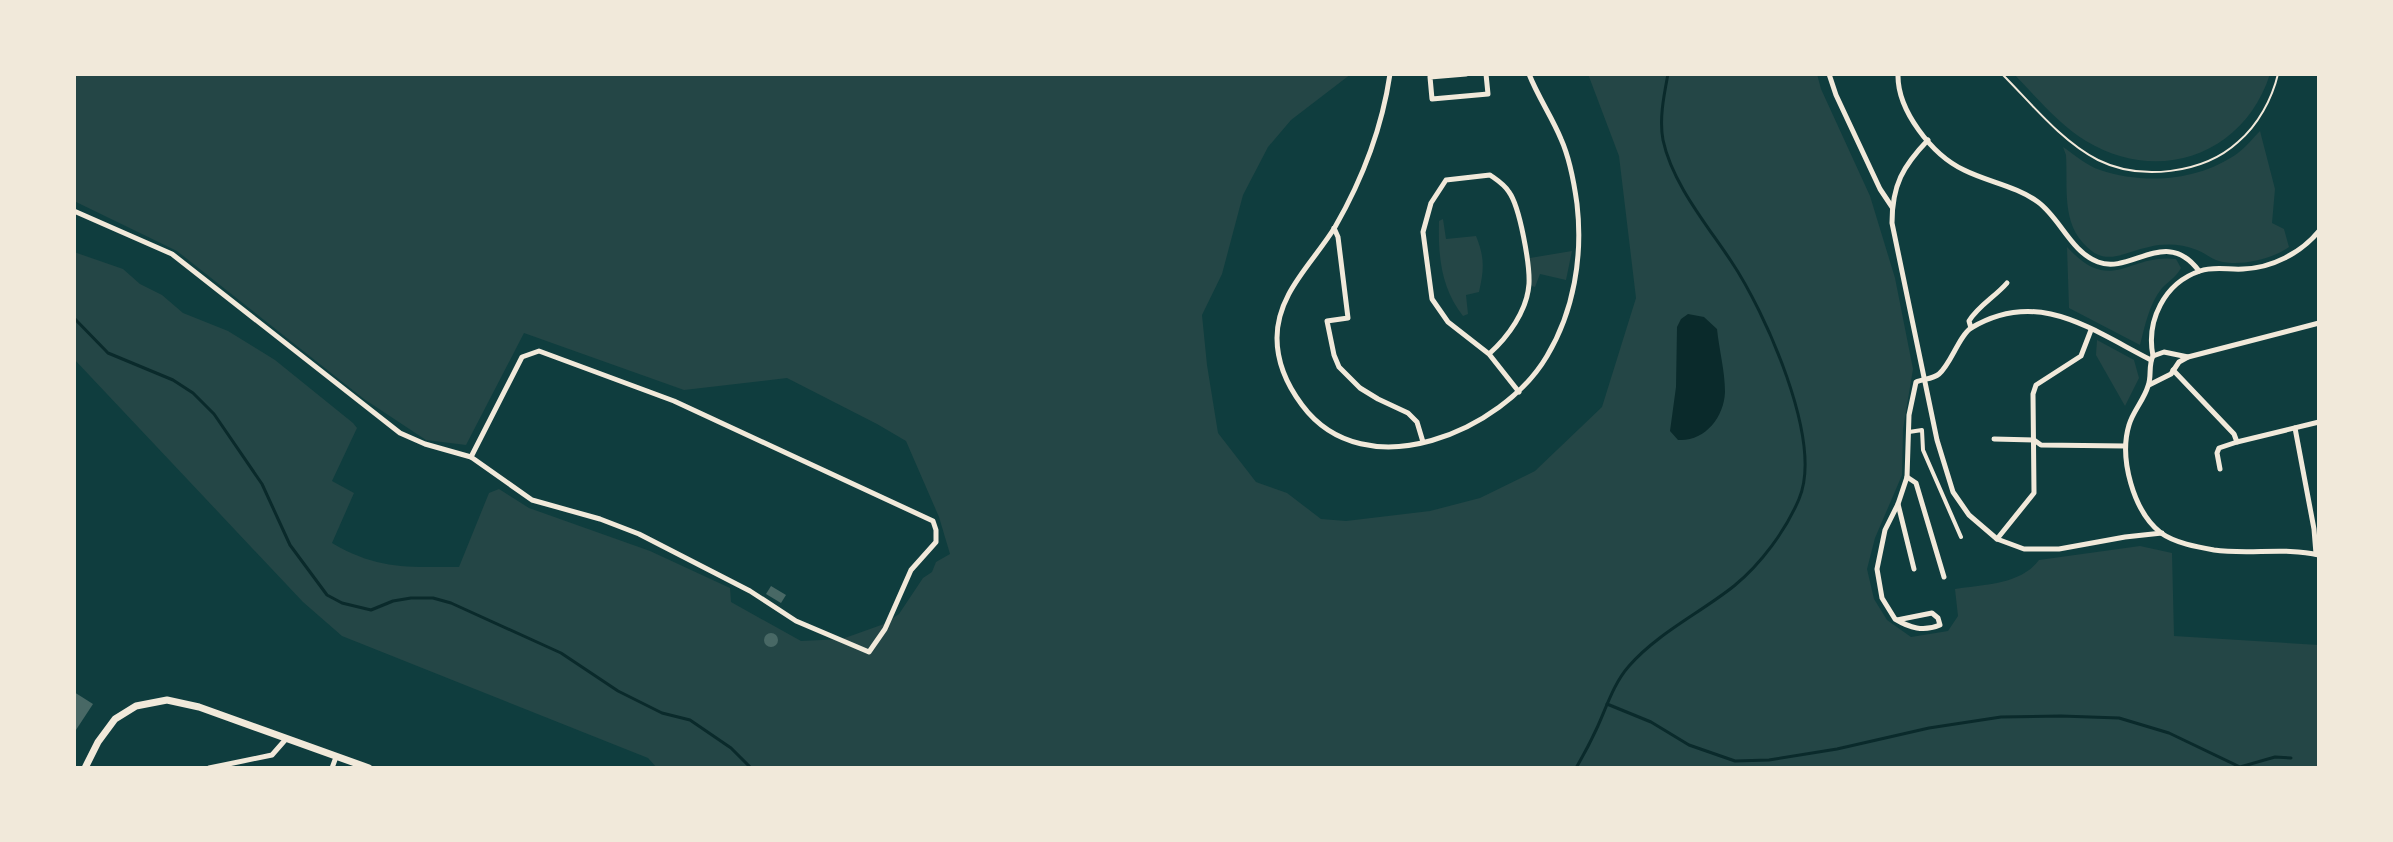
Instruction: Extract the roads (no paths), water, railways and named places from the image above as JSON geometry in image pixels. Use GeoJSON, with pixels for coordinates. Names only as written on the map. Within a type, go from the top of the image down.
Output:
{"type":"FeatureCollection","features":[{"type":"Feature","properties":{"kind":"street"},"geometry":{"type":"LineString","coordinates":[[1390,74],[1368,158],[1334,228],[1302,272],[1283,307],[1277,335],[1278,354],[1288,384],[1307,412],[1318,423],[1352,441],[1389,447],[1423,442],[1460,431],[1493,413],[1519,392],[1546,358],[1560,332],[1574,285],[1578,258],[1577,205],[1567,157],[1529,74]]}},
{"type":"Feature","properties":{"kind":"street"},"geometry":{"type":"LineString","coordinates":[[1466,74],[1430,77],[1432,99],[1488,94],[1486,74]]}},
{"type":"Feature","properties":{"kind":"street"},"geometry":{"type":"LineString","coordinates":[[1829,74],[1880,189],[1892,208]]}},
{"type":"Feature","properties":{"kind":"street"},"geometry":{"type":"LineString","coordinates":[[1898,74],[1900,95],[1909,118],[1928,140],[1963,170],[2035,200],[2050,212],[2076,246],[2096,262],[2109,264],[2164,251],[2192,261],[2199,271]]}},
{"type":"Feature","properties":{"kind":"street"},"geometry":{"type":"LineString","coordinates":[[1928,140],[1907,163],[1898,181],[1892,223],[1933,426],[1953,492],[1969,515],[1997,539],[2024,549],[2041,550],[2162,533]]}},
{"type":"Feature","properties":{"kind":"street"},"geometry":{"type":"LineString","coordinates":[[1489,354],[1503,342],[1516,322],[1529,285],[1517,208],[1510,193],[1490,175],[1446,180],[1431,203],[1424,222],[1423,244],[1432,299],[1448,322],[1489,354],[1519,392]]}},
{"type":"Feature","properties":{"kind":"street"},"geometry":{"type":"LineString","coordinates":[[74,211],[172,254],[400,433],[425,444],[471,457],[532,500],[600,519],[639,534],[716,572],[796,621],[869,652],[887,625],[911,570],[936,542],[933,521],[674,401],[539,351],[522,357],[471,457]]}},
{"type":"Feature","properties":{"kind":"street"},"geometry":{"type":"LineString","coordinates":[[1334,228],[1338,237],[1348,318],[1327,321],[1334,355],[1339,367],[1360,388],[1408,413],[1417,422],[1423,442]]}},
{"type":"Feature","properties":{"kind":"street"},"geometry":{"type":"LineString","coordinates":[[2295,428],[2318,554],[2215,550],[2182,543],[2162,533],[2145,513],[2136,495],[2127,467],[2125,446],[2129,424],[2148,386],[2152,358],[2151,333],[2154,317],[2163,299],[2175,285],[2199,271],[2212,268],[2244,269],[2272,263],[2294,253],[2319,231]]}},
{"type":"Feature","properties":{"kind":"street"},"geometry":{"type":"LineString","coordinates":[[1971,328],[1969,321],[1973,313],[2007,283]]}},
{"type":"Feature","properties":{"kind":"street"},"geometry":{"type":"LineString","coordinates":[[1897,620],[1932,613],[1940,625],[1929,629],[1909,627],[1897,620],[1882,598],[1877,569],[1885,530],[1907,477],[1916,382],[1941,373],[1971,328],[2007,313],[2035,310],[2047,311],[2152,358]]}},
{"type":"Feature","properties":{"kind":"street"},"geometry":{"type":"LineString","coordinates":[[2152,358],[2160,352],[2188,357],[2319,323]]}},
{"type":"Feature","properties":{"kind":"street"},"geometry":{"type":"LineString","coordinates":[[1997,539],[2034,493],[2033,394],[2036,385],[2081,356],[2091,330]]}},
{"type":"Feature","properties":{"kind":"street"},"geometry":{"type":"LineString","coordinates":[[2168,354],[2173,359],[2174,368],[2234,434],[2237,442]]}},
{"type":"Feature","properties":{"kind":"street"},"geometry":{"type":"LineString","coordinates":[[2148,386],[2188,357]]}},
{"type":"Feature","properties":{"kind":"street"},"geometry":{"type":"LineString","coordinates":[[2150,368],[2156,375],[2164,377]]}},
{"type":"Feature","properties":{"kind":"street"},"geometry":{"type":"LineString","coordinates":[[2220,469],[2219,448],[2319,422]]}},
{"type":"Feature","properties":{"kind":"street"},"geometry":{"type":"LineString","coordinates":[[1909,432],[1922,430],[1923,450],[1961,537]]}},
{"type":"Feature","properties":{"kind":"street"},"geometry":{"type":"LineString","coordinates":[[1994,439],[2034,440],[2041,445],[2125,446]]}},
{"type":"Feature","properties":{"kind":"street"},"geometry":{"type":"LineString","coordinates":[[1907,477],[1916,483],[1944,577]]}},
{"type":"Feature","properties":{"kind":"street"},"geometry":{"type":"LineString","coordinates":[[1898,504],[1914,569]]}},
{"type":"Feature","properties":{"kind":"street"},"geometry":{"type":"LineString","coordinates":[[85,768],[98,742],[115,719],[130,709],[157,701],[186,703],[369,768]]}},
{"type":"Feature","properties":{"kind":"street"},"geometry":{"type":"LineString","coordinates":[[209,768],[272,755],[286,739]]}},
{"type":"Feature","properties":{"kind":"street"},"geometry":{"type":"LineString","coordinates":[[332,768],[336,757]]}},
{"type":"Feature","properties":{"kind":"waterway"},"geometry":{"type":"LineString","coordinates":[[1576,768],[1623,673],[1653,643],[1721,596],[1754,567],[1787,523],[1799,499],[1805,474],[1804,444],[1797,411],[1774,343],[1744,283],[1691,203],[1668,156],[1662,124],[1668,74]]}},
{"type":"Feature","properties":{"kind":"waterway"},"geometry":{"type":"LineString","coordinates":[[74,318],[108,353],[173,380],[193,393],[214,414],[262,484],[290,545],[327,595],[342,603],[371,610],[411,598],[433,598],[451,603],[561,653],[618,691],[662,713],[690,720],[731,748],[751,768]]}},
{"type":"Feature","properties":{"kind":"waterway"},"geometry":{"type":"LineString","coordinates":[[1607,704],[1651,722],[1689,745],[1735,761],[1769,760],[1837,749],[1929,728],[2001,717],[2061,716],[2119,718],[2169,733],[2240,767],[2275,757],[2291,758]]}}]}
